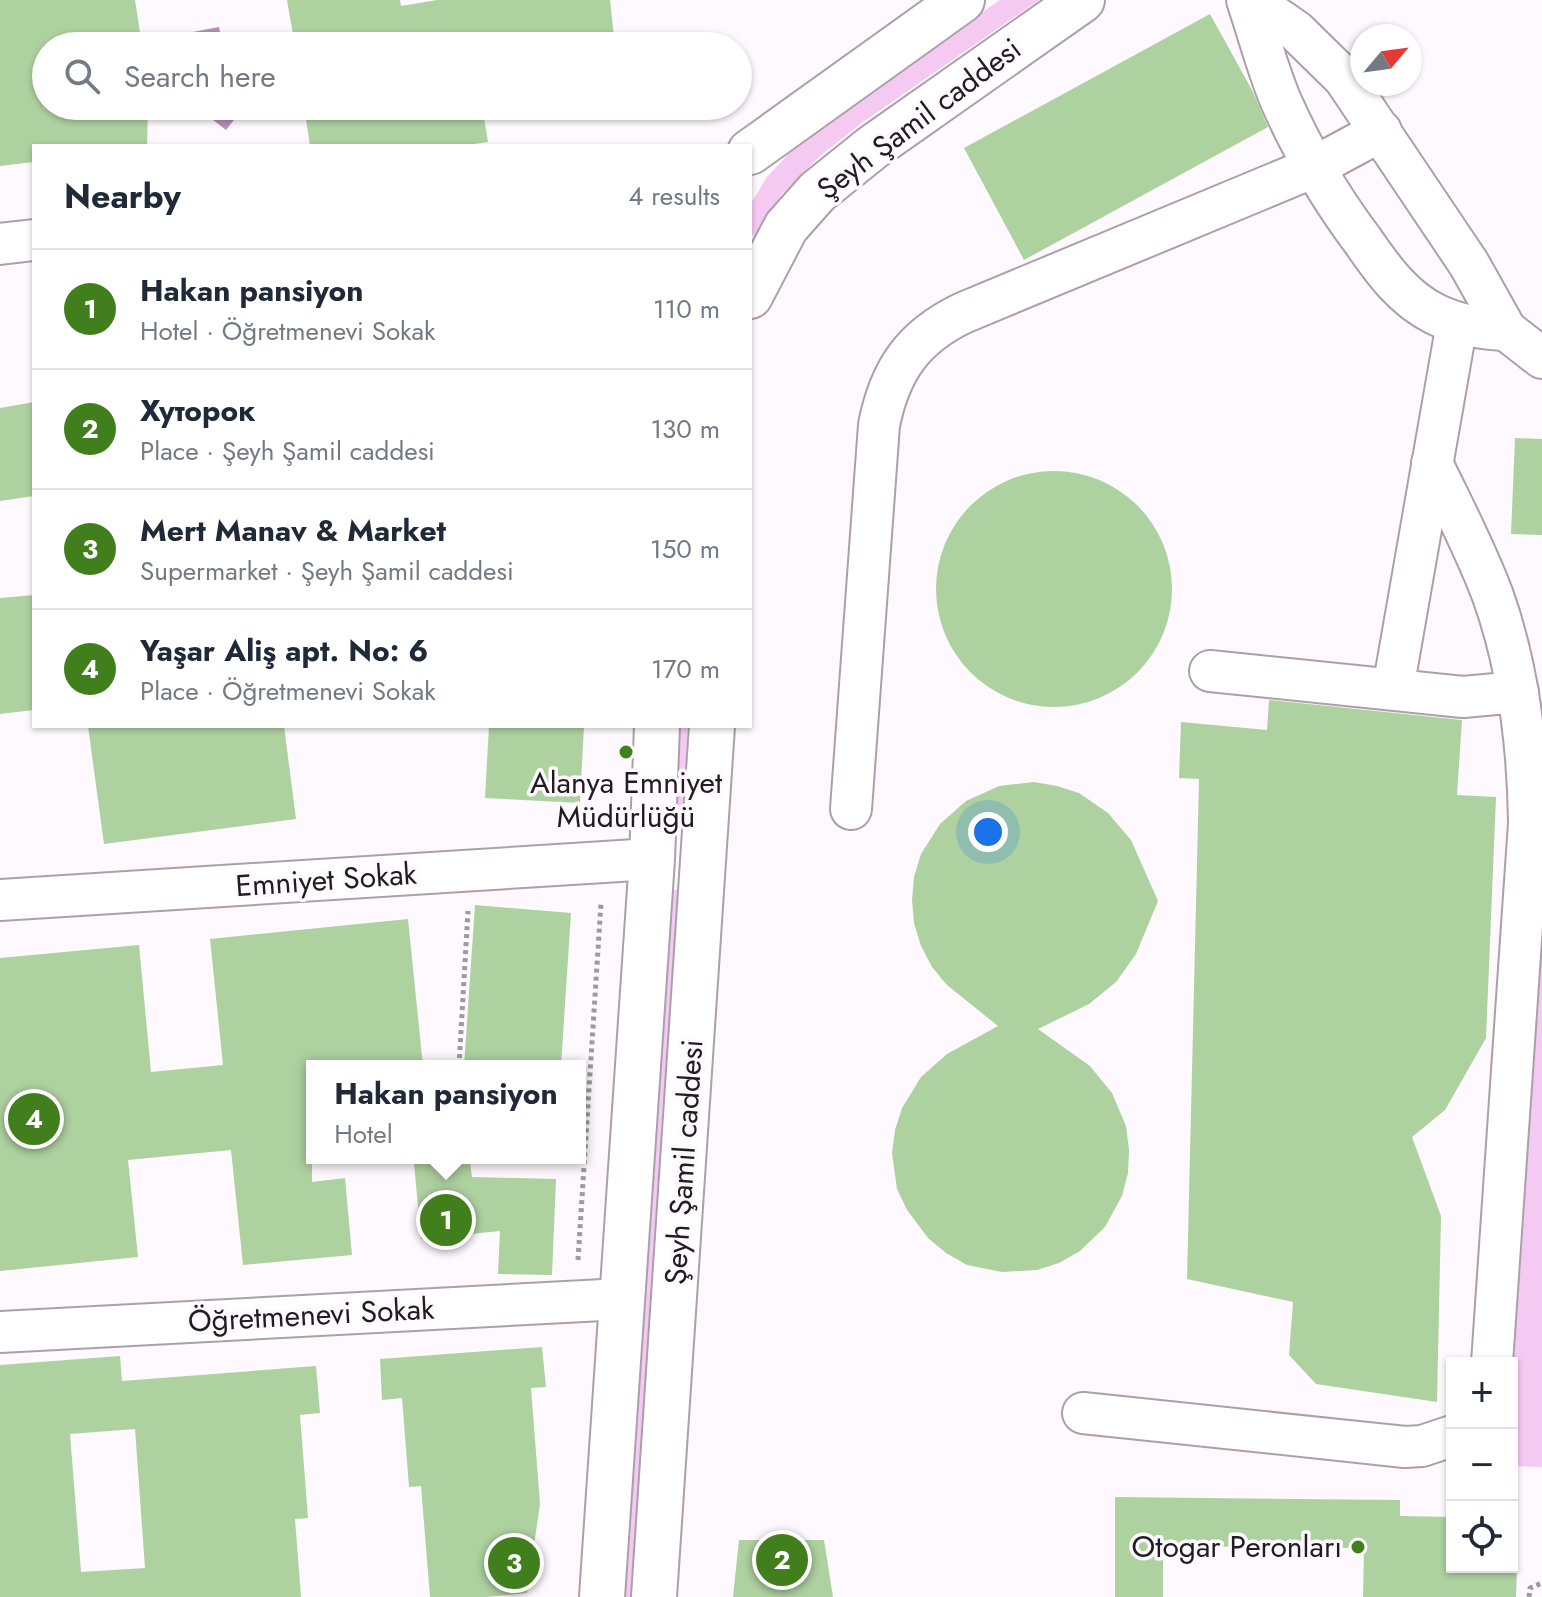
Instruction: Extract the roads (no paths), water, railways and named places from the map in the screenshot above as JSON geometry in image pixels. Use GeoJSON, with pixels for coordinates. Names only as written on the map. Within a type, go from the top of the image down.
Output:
{"type":"FeatureCollection","features":[{"type":"Feature","properties":{"kind":"main road"},"geometry":{"type":"LineString","coordinates":[[752,151],[962,0]]}},
{"type":"Feature","properties":{"kind":"main road","name":"Şeyh Şamil caddesi"},"geometry":{"type":"LineString","coordinates":[[752,288],[786,227],[817,192],[873,147],[1082,0]]}},
{"type":"Feature","properties":{"kind":"main road","name":"Şeyh Şamil caddesi"},"geometry":{"type":"LineString","coordinates":[[602,1597],[652,859],[657,728]]}},
{"type":"Feature","properties":{"kind":"main road","name":"Şeyh Şamil caddesi"},"geometry":{"type":"LineString","coordinates":[[654,1597],[712,728]]}},
{"type":"Feature","properties":{"kind":"main road"},"geometry":{"type":"LineString","coordinates":[[652,859],[704,859]]}},
{"type":"Feature","properties":{"kind":"street"},"geometry":{"type":"LineString","coordinates":[[1249,0],[1296,31],[1322,53],[1344,78],[1469,264],[1506,330],[1542,358]]}},
{"type":"Feature","properties":{"kind":"street"},"geometry":{"type":"LineString","coordinates":[[1249,0],[1280,97],[1314,167],[1344,215],[1393,281],[1423,306],[1457,323],[1481,329],[1506,330]]}},
{"type":"Feature","properties":{"kind":"street"},"geometry":{"type":"LineString","coordinates":[[851,809],[879,425],[884,398],[911,350],[944,322],[963,313],[1314,167],[1381,131]]}},
{"type":"Feature","properties":{"kind":"street"},"geometry":{"type":"LineString","coordinates":[[0,244],[32,240]]}},
{"type":"Feature","properties":{"kind":"street"},"geometry":{"type":"LineString","coordinates":[[1393,689],[1457,323]]}},
{"type":"Feature","properties":{"kind":"street"},"geometry":{"type":"LineString","coordinates":[[1432,463],[1475,552],[1508,644],[1518,692],[1529,780],[1529,823],[1492,1357]]}},
{"type":"Feature","properties":{"kind":"street"},"geometry":{"type":"LineString","coordinates":[[1210,671],[1463,697],[1518,692]]}},
{"type":"Feature","properties":{"kind":"street","name":"Emniyet Sokak"},"geometry":{"type":"LineString","coordinates":[[0,900],[652,859]]}},
{"type":"Feature","properties":{"kind":"street","name":"Öğretmenevi Sokak"},"geometry":{"type":"LineString","coordinates":[[0,1332],[622,1299]]}},
{"type":"Feature","properties":{"kind":"street"},"geometry":{"type":"LineString","coordinates":[[1083,1413],[1405,1447],[1422,1446],[1446,1438]]}},
{"type":"Feature","properties":{"kind":"place","name":"Alanya Emniyet Müdürlüğü"},"geometry":{"type":"Point","coordinates":[626,752]}},
{"type":"Feature","properties":{"kind":"place","name":"Yaşar Aliş apt. No: 6"},"geometry":{"type":"Point","coordinates":[34,1119]}},
{"type":"Feature","properties":{"kind":"place","name":"Hakan pansiyon"},"geometry":{"type":"Point","coordinates":[446,1220]}},
{"type":"Feature","properties":{"kind":"place","name":"Otogar Peronları"},"geometry":{"type":"Point","coordinates":[1358,1547]}},
{"type":"Feature","properties":{"kind":"place","name":"Хуторок"},"geometry":{"type":"Point","coordinates":[782,1560]}},
{"type":"Feature","properties":{"kind":"place","name":"Mert Manav & Market"},"geometry":{"type":"Point","coordinates":[514,1563]}}]}
